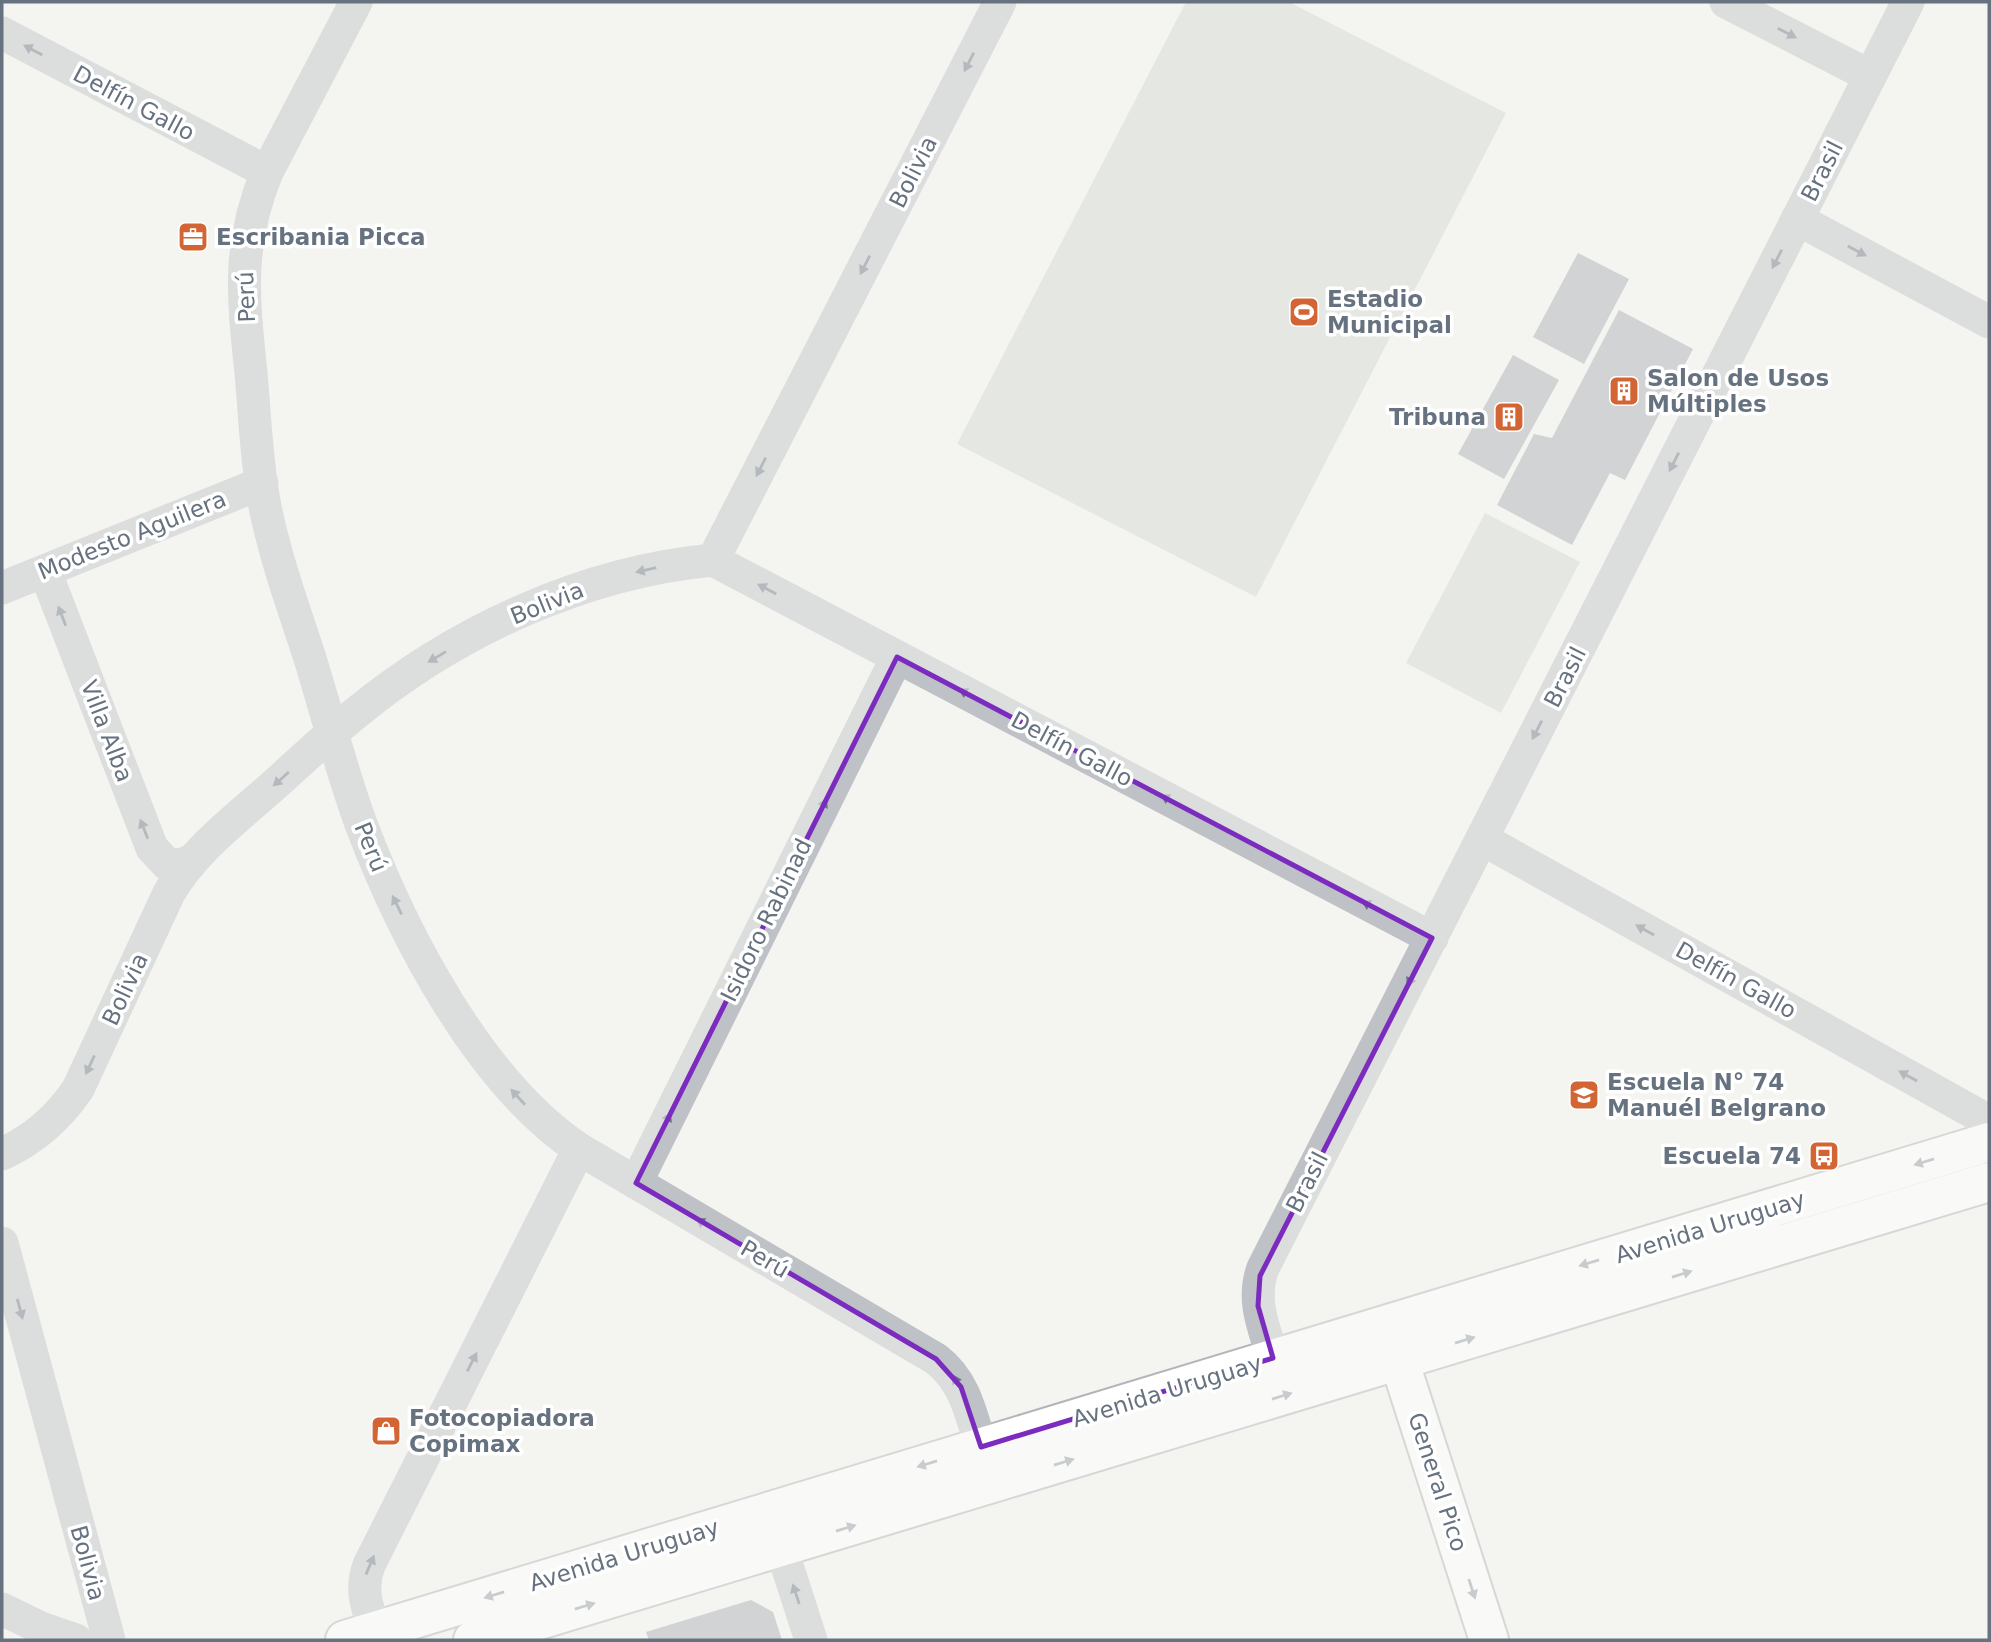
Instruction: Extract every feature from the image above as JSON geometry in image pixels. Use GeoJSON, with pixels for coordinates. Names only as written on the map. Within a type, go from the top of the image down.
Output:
{"type":"FeatureCollection","features":[{"type":"Feature","properties":{"kind":"main road","name":"Avenida Uruguay"},"geometry":{"type":"LineString","coordinates":[[360,1636],[1989,1142]]}},
{"type":"Feature","properties":{"kind":"main road","name":"Avenida Uruguay"},"geometry":{"type":"LineString","coordinates":[[473,1640],[1989,1182]]}},
{"type":"Feature","properties":{"kind":"main road","name":"General Pico"},"geometry":{"type":"LineString","coordinates":[[1388,1324],[1489,1640]]}},
{"type":"Feature","properties":{"kind":"main road"},"geometry":{"type":"LineString","coordinates":[[910,1508],[978,1470],[983,1459],[981,1447]]}},
{"type":"Feature","properties":{"kind":"street","name":"Perú"},"geometry":{"type":"LineString","coordinates":[[356,2],[267,173],[252,212],[243,282],[262,482],[270,525],[332,733],[373,855],[441,989],[481,1052],[546,1126],[579,1149],[944,1365],[961,1387],[981,1447]]}},
{"type":"Feature","properties":{"kind":"street","name":"Bolivia"},"geometry":{"type":"LineString","coordinates":[[2,1154],[30,1140],[45,1128],[78,1089],[169,893],[191,862],[357,712],[415,670],[511,617],[612,579],[648,569],[713,560],[1000,2]]}},
{"type":"Feature","properties":{"kind":"street"},"geometry":{"type":"LineString","coordinates":[[1726,2],[1870,76]]}},
{"type":"Feature","properties":{"kind":"street","name":"Brasil"},"geometry":{"type":"LineString","coordinates":[[1273,1358],[1258,1306],[1260,1276],[1908,2]]}},
{"type":"Feature","properties":{"kind":"street","name":"Delfín Gallo"},"geometry":{"type":"LineString","coordinates":[[2,33],[267,173]]}},
{"type":"Feature","properties":{"kind":"street"},"geometry":{"type":"LineString","coordinates":[[1797,219],[1989,322]]}},
{"type":"Feature","properties":{"kind":"street","name":"Modesto Aguilera"},"geometry":{"type":"LineString","coordinates":[[2,588],[262,482]]}},
{"type":"Feature","properties":{"kind":"street","name":"Delfín Gallo"},"geometry":{"type":"LineString","coordinates":[[713,560],[1432,938]]}},
{"type":"Feature","properties":{"kind":"street","name":"Villa Alba"},"geometry":{"type":"LineString","coordinates":[[45,571],[152,848],[167,864],[191,862]]}},
{"type":"Feature","properties":{"kind":"street","name":"Isidoro Rabinad"},"geometry":{"type":"LineString","coordinates":[[636,1183],[897,657]]}},
{"type":"Feature","properties":{"kind":"street","name":"Delfín Gallo"},"geometry":{"type":"LineString","coordinates":[[1482,839],[1989,1121]]}},
{"type":"Feature","properties":{"kind":"street"},"geometry":{"type":"LineString","coordinates":[[360,1636],[369,1565],[579,1149]]}},
{"type":"Feature","properties":{"kind":"street","name":"Bolivia"},"geometry":{"type":"LineString","coordinates":[[2,1243],[109,1640]]}},
{"type":"Feature","properties":{"kind":"street"},"geometry":{"type":"LineString","coordinates":[[770,1511],[811,1640]]}},
{"type":"Feature","properties":{"kind":"street"},"geometry":{"type":"LineString","coordinates":[[2,1609],[26,1640]]}},
{"type":"Feature","properties":{"kind":"street"},"geometry":{"type":"LineString","coordinates":[[2,1609],[41,1628],[76,1640]]}},
{"type":"Feature","properties":{"kind":"highlighted area"},"geometry":{"type":"Polygon","coordinates":[[[897,657],[1432,938],[1260,1276],[1258,1306],[1273,1358],[981,1447],[961,1387],[936,1359],[636,1183],[897,657]]]}},
{"type":"Feature","properties":{"kind":"shaded area"},"geometry":{"type":"Polygon","coordinates":[[[1186,2],[1289,2],[1506,113],[1256,597],[957,444],[1186,2]]]}},
{"type":"Feature","properties":{"kind":"shaded area"},"geometry":{"type":"Polygon","coordinates":[[[1485,513],[1580,562],[1501,713],[1406,663],[1485,513]]]}},
{"type":"Feature","properties":{"kind":"building"},"geometry":{"type":"Polygon","coordinates":[[[1578,253],[1629,279],[1584,364],[1533,337],[1578,253]]]}},
{"type":"Feature","properties":{"kind":"building","name":"Salon de Usos Múltiples"},"geometry":{"type":"Polygon","coordinates":[[[1619,310],[1693,349],[1625,480],[1610,473],[1572,545],[1497,505],[1534,434],[1552,438],[1619,310]]]}},
{"type":"Feature","properties":{"kind":"building","name":"Tribuna"},"geometry":{"type":"Polygon","coordinates":[[[1513,355],[1559,380],[1504,479],[1458,454],[1513,355]]]}},
{"type":"Feature","properties":{"kind":"building"},"geometry":{"type":"Polygon","coordinates":[[[751,1600],[773,1612],[782,1640],[649,1640],[646,1632],[751,1600]]]}},
{"type":"Feature","properties":{"kind":"place","name":"Escribania Picca"},"geometry":{"type":"Point","coordinates":[193,237]}},
{"type":"Feature","properties":{"kind":"place","name":"Estadio Municipal"},"geometry":{"type":"Point","coordinates":[1304,312]}},
{"type":"Feature","properties":{"kind":"place","name":"Salon de Usos Múltiples"},"geometry":{"type":"Point","coordinates":[1624,391]}},
{"type":"Feature","properties":{"kind":"place","name":"Tribuna"},"geometry":{"type":"Point","coordinates":[1509,417]}},
{"type":"Feature","properties":{"kind":"place","name":"Escuela N° 74 Manuél Belgrano"},"geometry":{"type":"Point","coordinates":[1584,1095]}},
{"type":"Feature","properties":{"kind":"place","name":"Escuela 74"},"geometry":{"type":"Point","coordinates":[1824,1156]}},
{"type":"Feature","properties":{"kind":"place","name":"Fotocopiadora Copimax"},"geometry":{"type":"Point","coordinates":[386,1431]}}]}
